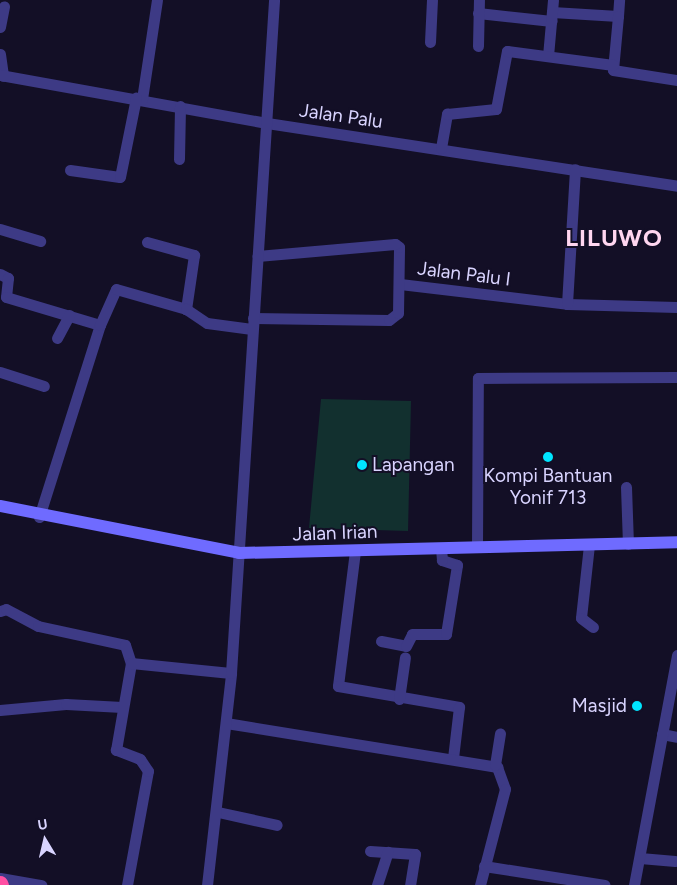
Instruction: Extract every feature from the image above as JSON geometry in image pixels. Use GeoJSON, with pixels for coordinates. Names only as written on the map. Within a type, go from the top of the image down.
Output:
{"type":"FeatureCollection","features":[{"type":"Feature","properties":{"kind":"street"},"geometry":{"type":"LineString","coordinates":[[70,170],[120,177],[139,99],[157,0]]}},
{"type":"Feature","properties":{"kind":"street"},"geometry":{"type":"LineString","coordinates":[[207,885],[218,812],[231,673],[274,0]]}},
{"type":"Feature","properties":{"kind":"street"},"geometry":{"type":"LineString","coordinates":[[430,42],[432,0]]}},
{"type":"Feature","properties":{"kind":"street"},"geometry":{"type":"LineString","coordinates":[[478,46],[479,0]]}},
{"type":"Feature","properties":{"kind":"street"},"geometry":{"type":"LineString","coordinates":[[619,0],[614,71],[677,80]]}},
{"type":"Feature","properties":{"kind":"street"},"geometry":{"type":"LineString","coordinates":[[0,27],[4,6]]}},
{"type":"Feature","properties":{"kind":"street"},"geometry":{"type":"LineString","coordinates":[[478,14],[553,11],[618,16]]}},
{"type":"Feature","properties":{"kind":"street"},"geometry":{"type":"LineString","coordinates":[[548,56],[553,11]]}},
{"type":"Feature","properties":{"kind":"street"},"geometry":{"type":"LineString","coordinates":[[441,148],[448,114],[496,109],[506,51],[613,65]]}},
{"type":"Feature","properties":{"kind":"street"},"geometry":{"type":"LineString","coordinates":[[0,54],[2,76]]}},
{"type":"Feature","properties":{"kind":"street","name":"Jalan Palu"},"geometry":{"type":"LineString","coordinates":[[2,76],[180,106],[267,123],[441,148],[677,186]]}},
{"type":"Feature","properties":{"kind":"street"},"geometry":{"type":"LineString","coordinates":[[179,159],[180,106]]}},
{"type":"Feature","properties":{"kind":"street"},"geometry":{"type":"LineString","coordinates":[[567,304],[575,169]]}},
{"type":"Feature","properties":{"kind":"street"},"geometry":{"type":"LineString","coordinates":[[0,229],[40,241]]}},
{"type":"Feature","properties":{"kind":"street"},"geometry":{"type":"LineString","coordinates":[[147,242],[194,254],[186,309]]}},
{"type":"Feature","properties":{"kind":"street","name":"Jalan Palu I"},"geometry":{"type":"LineString","coordinates":[[258,256],[395,244],[399,247],[400,284],[567,304],[677,307]]}},
{"type":"Feature","properties":{"kind":"street"},"geometry":{"type":"LineString","coordinates":[[0,274],[8,278],[6,297],[100,325]]}},
{"type":"Feature","properties":{"kind":"street"},"geometry":{"type":"LineString","coordinates":[[39,516],[100,325],[119,288],[186,309],[207,323],[253,324],[393,320],[398,313],[400,284]]}},
{"type":"Feature","properties":{"kind":"street"},"geometry":{"type":"LineString","coordinates":[[57,338],[69,315]]}},
{"type":"Feature","properties":{"kind":"street"},"geometry":{"type":"LineString","coordinates":[[0,372],[44,386]]}},
{"type":"Feature","properties":{"kind":"street"},"geometry":{"type":"LineString","coordinates":[[477,546],[478,378],[677,377]]}},
{"type":"Feature","properties":{"kind":"street"},"geometry":{"type":"LineString","coordinates":[[626,487],[628,544]]}},
{"type":"Feature","properties":{"kind":"street","name":"Jalan Irian"},"geometry":{"type":"LineString","coordinates":[[0,506],[39,516],[239,553],[677,542]]}},
{"type":"Feature","properties":{"kind":"street"},"geometry":{"type":"LineString","coordinates":[[589,545],[581,618],[593,627]]}},
{"type":"Feature","properties":{"kind":"street"},"geometry":{"type":"LineString","coordinates":[[381,641],[406,646],[412,634],[446,634],[457,565],[442,560],[441,548]]}},
{"type":"Feature","properties":{"kind":"street"},"geometry":{"type":"LineString","coordinates":[[355,551],[337,683],[342,690],[459,707],[453,758]]}},
{"type":"Feature","properties":{"kind":"street"},"geometry":{"type":"LineString","coordinates":[[0,611],[6,609],[38,626],[125,645],[131,663],[116,750],[145,762],[148,771],[127,885]]}},
{"type":"Feature","properties":{"kind":"street"},"geometry":{"type":"LineString","coordinates":[[634,885],[669,735],[677,654]]}},
{"type":"Feature","properties":{"kind":"street"},"geometry":{"type":"LineString","coordinates":[[398,699],[405,658]]}},
{"type":"Feature","properties":{"kind":"street"},"geometry":{"type":"LineString","coordinates":[[131,663],[231,673]]}},
{"type":"Feature","properties":{"kind":"street"},"geometry":{"type":"LineString","coordinates":[[0,710],[66,704],[122,707]]}},
{"type":"Feature","properties":{"kind":"street"},"geometry":{"type":"LineString","coordinates":[[226,723],[495,766]]}},
{"type":"Feature","properties":{"kind":"street"},"geometry":{"type":"LineString","coordinates":[[480,885],[505,789],[495,766],[500,733]]}},
{"type":"Feature","properties":{"kind":"street"},"geometry":{"type":"LineString","coordinates":[[218,812],[277,825]]}},
{"type":"Feature","properties":{"kind":"street"},"geometry":{"type":"LineString","coordinates":[[370,851],[415,854],[410,885]]}},
{"type":"Feature","properties":{"kind":"street"},"geometry":{"type":"LineString","coordinates":[[377,885],[388,852]]}},
{"type":"Feature","properties":{"kind":"street"},"geometry":{"type":"LineString","coordinates":[[640,858],[675,861]]}},
{"type":"Feature","properties":{"kind":"street"},"geometry":{"type":"LineString","coordinates":[[484,866],[561,881],[605,885]]}},
{"type":"Feature","properties":{"kind":"street"},"geometry":{"type":"LineString","coordinates":[[0,878],[41,885]]}},
{"type":"Feature","properties":{"kind":"green space","name":"Lapangan"},"geometry":{"type":"Polygon","coordinates":[[[321,399],[411,401],[408,531],[309,528],[321,399]]]}},
{"type":"Feature","properties":{"kind":"place","name":"Kompi Bantuan Yonif 713"},"geometry":{"type":"Point","coordinates":[548,457]}},
{"type":"Feature","properties":{"kind":"place","name":"Lapangan"},"geometry":{"type":"Point","coordinates":[362,465]}},
{"type":"Feature","properties":{"kind":"place","name":"Masjid"},"geometry":{"type":"Point","coordinates":[637,706]}},
{"type":"Feature","properties":{"kind":"district","name":"LILUWO"},"geometry":{"type":"Point","coordinates":[614,238]}}]}
